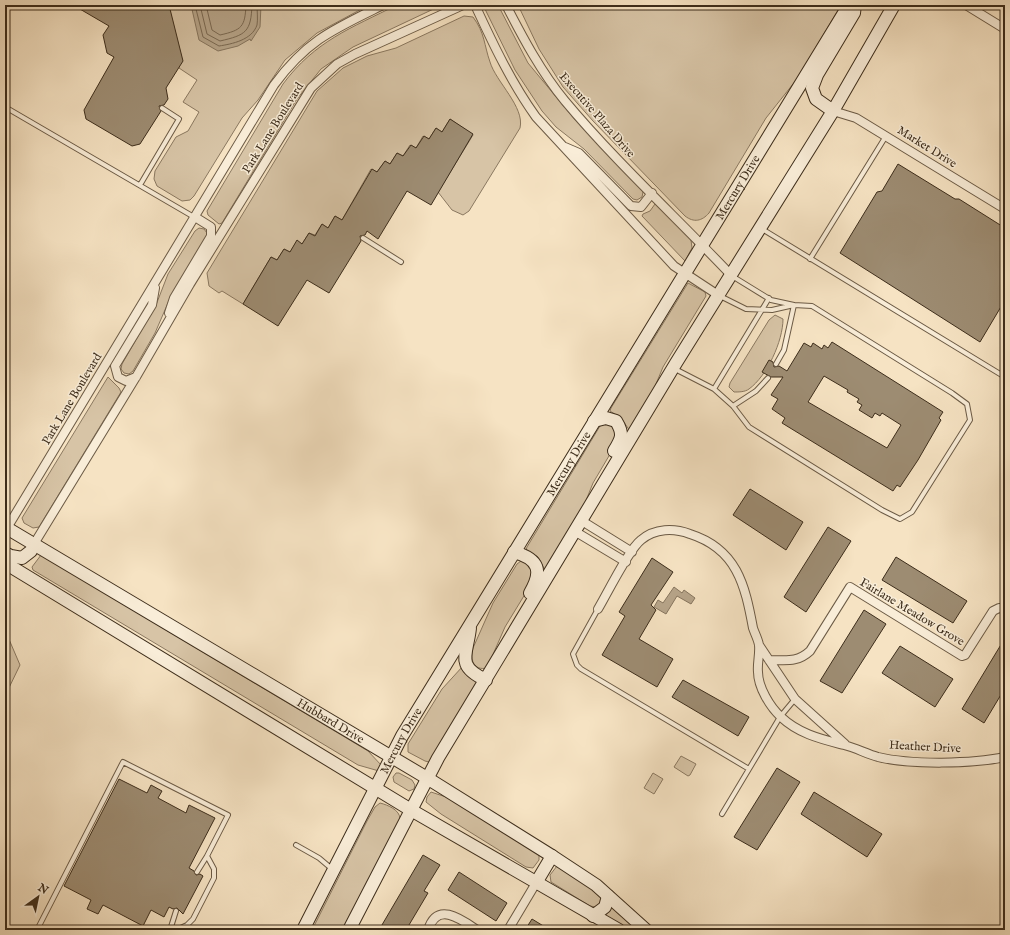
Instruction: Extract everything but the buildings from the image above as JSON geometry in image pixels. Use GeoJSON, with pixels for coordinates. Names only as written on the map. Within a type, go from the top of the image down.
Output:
{"type":"FeatureCollection","features":[{"type":"Feature","properties":{"kind":"street","name":"Park Lane Boulevard"},"geometry":{"type":"LineString","coordinates":[[6,528],[274,85],[289,65],[319,38],[335,28],[383,5]]}},
{"type":"Feature","properties":{"kind":"street","name":"Park Lane Boulevard"},"geometry":{"type":"LineString","coordinates":[[34,544],[311,88],[337,64],[355,54],[463,5]]}},
{"type":"Feature","properties":{"kind":"street"},"geometry":{"type":"LineString","coordinates":[[475,5],[521,96],[536,117],[674,266],[718,295]]}},
{"type":"Feature","properties":{"kind":"street","name":"Executive Plaza Drive"},"geometry":{"type":"LineString","coordinates":[[506,5],[530,49],[564,100],[606,147],[730,275]]}},
{"type":"Feature","properties":{"kind":"street","name":"Mercury Drive"},"geometry":{"type":"LineString","coordinates":[[303,930],[391,757],[470,624],[849,5]]}},
{"type":"Feature","properties":{"kind":"street"},"geometry":{"type":"LineString","coordinates":[[833,111],[816,99],[812,88],[817,75],[854,13],[855,5]]}},
{"type":"Feature","properties":{"kind":"street"},"geometry":{"type":"LineString","coordinates":[[349,930],[427,778],[673,368],[833,111],[894,5]]}},
{"type":"Feature","properties":{"kind":"street"},"geometry":{"type":"LineString","coordinates":[[966,5],[1005,29]]}},
{"type":"Feature","properties":{"kind":"street","name":"Market Drive"},"geometry":{"type":"LineString","coordinates":[[833,111],[856,118],[1005,209]]}},
{"type":"Feature","properties":{"kind":"street"},"geometry":{"type":"LineString","coordinates":[[562,146],[579,153],[632,206],[641,207],[652,193]]}},
{"type":"Feature","properties":{"kind":"street","name":"Park Lane Boulevard"},"geometry":{"type":"LineString","coordinates":[[164,329],[174,298],[211,236],[211,226],[195,217]]}},
{"type":"Feature","properties":{"kind":"street","name":"Park Lane Boulevard"},"geometry":{"type":"LineString","coordinates":[[136,377],[126,381],[118,376],[115,366],[152,305],[156,282]]}},
{"type":"Feature","properties":{"kind":"street"},"geometry":{"type":"LineString","coordinates":[[582,521],[597,481],[622,439],[621,430],[616,421],[606,418],[594,421]]}},
{"type":"Feature","properties":{"kind":"street"},"geometry":{"type":"LineString","coordinates":[[582,521],[632,552]]}},
{"type":"Feature","properties":{"kind":"street"},"geometry":{"type":"LineString","coordinates":[[582,521],[626,562]]}},
{"type":"Feature","properties":{"kind":"street","name":"Hubbard Drive"},"geometry":{"type":"LineString","coordinates":[[6,528],[427,778],[583,875],[646,930]]}},
{"type":"Feature","properties":{"kind":"street","name":"Heather Drive"},"geometry":{"type":"LineString","coordinates":[[598,609],[640,540],[654,532],[666,530],[678,530],[692,534],[722,552],[734,567],[742,581],[759,645],[758,674],[764,692],[780,717],[796,729],[810,736],[845,745],[879,757],[912,761],[972,761],[1005,757]]}},
{"type":"Feature","properties":{"kind":"street"},"geometry":{"type":"LineString","coordinates":[[5,553],[22,558],[31,551],[34,544]]}},
{"type":"Feature","properties":{"kind":"street"},"geometry":{"type":"LineString","coordinates":[[495,665],[508,630],[537,582],[538,570],[533,560],[514,552]]}},
{"type":"Feature","properties":{"kind":"street"},"geometry":{"type":"LineString","coordinates":[[5,563],[411,810],[619,930]]}},
{"type":"Feature","properties":{"kind":"street","name":"Fairlane Meadow Grove"},"geometry":{"type":"LineString","coordinates":[[769,660],[793,660],[803,658],[810,651],[850,588],[962,656],[965,655],[993,611],[999,608],[1005,609]]}},
{"type":"Feature","properties":{"kind":"street"},"geometry":{"type":"LineString","coordinates":[[470,624],[465,656],[466,666],[472,674],[486,680]]}},
{"type":"Feature","properties":{"kind":"street","name":"Heather Drive"},"geometry":{"type":"LineString","coordinates":[[759,645],[786,688],[845,745]]}},
{"type":"Feature","properties":{"kind":"street"},"geometry":{"type":"LineString","coordinates":[[508,930],[552,856]]}},
{"type":"Feature","properties":{"kind":"street"},"geometry":{"type":"LineString","coordinates":[[593,916],[605,908],[608,896]]}},
{"type":"Feature","properties":{"kind":"street"},"geometry":{"type":"LineString","coordinates":[[428,930],[433,919],[438,915],[444,914],[451,915],[477,930]]}},
{"type":"Feature","properties":{"kind":"lane"},"geometry":{"type":"LineString","coordinates":[[5,108],[195,217]]}},
{"type":"Feature","properties":{"kind":"lane"},"geometry":{"type":"LineString","coordinates":[[140,185],[179,119],[162,108]]}},
{"type":"Feature","properties":{"kind":"lane"},"geometry":{"type":"LineString","coordinates":[[810,259],[886,136]]}},
{"type":"Feature","properties":{"kind":"lane"},"geometry":{"type":"LineString","coordinates":[[760,228],[1005,377]]}},
{"type":"Feature","properties":{"kind":"lane"},"geometry":{"type":"LineString","coordinates":[[363,238],[401,262]]}},
{"type":"Feature","properties":{"kind":"lane"},"geometry":{"type":"LineString","coordinates":[[673,368],[714,389],[734,406],[749,427],[900,520],[912,512],[970,420],[967,404],[952,393],[812,306],[794,305],[769,298],[730,275]]}},
{"type":"Feature","properties":{"kind":"lane"},"geometry":{"type":"LineString","coordinates":[[718,295],[746,309],[772,310],[794,305]]}},
{"type":"Feature","properties":{"kind":"lane"},"geometry":{"type":"LineString","coordinates":[[714,389],[769,298]]}},
{"type":"Feature","properties":{"kind":"lane"},"geometry":{"type":"LineString","coordinates":[[776,364],[784,350],[794,305]]}},
{"type":"Feature","properties":{"kind":"lane"},"geometry":{"type":"LineString","coordinates":[[734,406],[756,391],[768,378]]}},
{"type":"Feature","properties":{"kind":"lane"},"geometry":{"type":"LineString","coordinates":[[598,609],[573,654],[577,665],[581,669],[749,769]]}},
{"type":"Feature","properties":{"kind":"lane"},"geometry":{"type":"LineString","coordinates":[[722,814],[780,717],[796,699]]}},
{"type":"Feature","properties":{"kind":"lane"},"geometry":{"type":"LineString","coordinates":[[37,930],[124,762],[228,815],[197,872]]}},
{"type":"Feature","properties":{"kind":"lane"},"geometry":{"type":"LineString","coordinates":[[296,845],[319,858],[334,871]]}},
{"type":"Feature","properties":{"kind":"lane"},"geometry":{"type":"LineString","coordinates":[[176,930],[187,925],[193,919],[214,878],[214,869],[207,856]]}},
{"type":"Feature","properties":{"kind":"lane"},"geometry":{"type":"LineString","coordinates":[[170,930],[176,911]]}},
{"type":"Feature","properties":{"kind":"shaded area"},"geometry":{"type":"Polygon","coordinates":[[[169,5],[369,5],[317,33],[285,60],[258,100],[242,118],[194,196],[190,200],[182,201],[157,186],[154,179],[155,171],[176,137],[188,131],[199,112],[183,102],[197,80],[179,68],[169,5]]]}},
{"type":"Feature","properties":{"kind":"shaded area"},"geometry":{"type":"Polygon","coordinates":[[[397,5],[442,5],[353,47],[321,69],[297,99],[222,223],[219,224],[208,215],[207,211],[283,84],[295,69],[321,46],[335,37],[397,5]]]}},
{"type":"Feature","properties":{"kind":"shaded area"},"geometry":{"type":"Polygon","coordinates":[[[483,5],[498,5],[528,63],[576,121],[641,188],[643,192],[642,197],[637,200],[633,199],[584,149],[556,127],[542,111],[515,70],[483,5]]]}},
{"type":"Feature","properties":{"kind":"shaded area"},"geometry":{"type":"Polygon","coordinates":[[[518,5],[841,5],[797,79],[766,118],[709,213],[704,218],[692,220],[685,216],[593,121],[563,87],[539,49],[518,5]]]}},
{"type":"Feature","properties":{"kind":"shaded area"},"geometry":{"type":"Polygon","coordinates":[[[464,16],[473,17],[480,28],[493,70],[514,103],[520,120],[520,128],[469,211],[463,215],[452,210],[438,192],[473,135],[450,119],[442,132],[436,128],[429,139],[423,136],[416,148],[410,145],[403,156],[397,153],[390,164],[385,161],[377,172],[371,169],[342,220],[335,216],[328,228],[322,224],[315,235],[309,233],[302,244],[297,241],[290,252],[284,249],[277,260],[271,257],[243,304],[222,291],[219,293],[209,286],[207,273],[317,91],[343,68],[367,56],[396,48],[464,16]]]}},
{"type":"Feature","properties":{"kind":"shaded area"},"geometry":{"type":"Polygon","coordinates":[[[655,204],[691,240],[692,248],[685,261],[642,216],[650,211],[655,204]]]}},
{"type":"Feature","properties":{"kind":"shaded area"},"geometry":{"type":"Polygon","coordinates":[[[199,228],[204,229],[207,233],[206,238],[171,296],[155,333],[133,371],[129,374],[124,373],[121,369],[122,364],[156,305],[168,274],[195,231],[199,228]]]}},
{"type":"Feature","properties":{"kind":"shaded area"},"geometry":{"type":"Polygon","coordinates":[[[688,283],[705,292],[706,296],[663,367],[649,401],[630,431],[621,418],[610,411],[611,408],[688,283]]]}},
{"type":"Feature","properties":{"kind":"shaded area"},"geometry":{"type":"Polygon","coordinates":[[[775,315],[783,319],[782,328],[777,347],[768,367],[756,383],[749,389],[734,392],[729,387],[730,383],[769,320],[775,315]]]}},
{"type":"Feature","properties":{"kind":"shaded area"},"geometry":{"type":"Polygon","coordinates":[[[108,377],[121,392],[39,527],[33,528],[24,523],[22,518],[108,377]]]}},
{"type":"Feature","properties":{"kind":"shaded area"},"geometry":{"type":"Polygon","coordinates":[[[605,423],[615,425],[616,444],[593,483],[581,513],[545,570],[538,557],[526,550],[527,547],[600,426],[605,423]]]}},
{"type":"Feature","properties":{"kind":"shaded area"},"geometry":{"type":"Polygon","coordinates":[[[41,555],[368,751],[382,766],[379,771],[358,765],[33,570],[32,567],[41,555]]]}},
{"type":"Feature","properties":{"kind":"shaded area"},"geometry":{"type":"Polygon","coordinates":[[[521,561],[531,563],[533,581],[505,627],[487,668],[478,668],[472,660],[473,648],[493,603],[517,564],[521,561]]]}},
{"type":"Feature","properties":{"kind":"shaded area"},"geometry":{"type":"Polygon","coordinates":[[[5,636],[8,637],[20,665],[5,696],[5,636]]]}},
{"type":"Feature","properties":{"kind":"shaded area"},"geometry":{"type":"Polygon","coordinates":[[[463,666],[479,680],[432,759],[429,762],[425,761],[408,752],[408,744],[442,689],[463,666]]]}},
{"type":"Feature","properties":{"kind":"shaded area"},"geometry":{"type":"Polygon","coordinates":[[[681,756],[696,764],[688,776],[674,767],[681,756]]]}},
{"type":"Feature","properties":{"kind":"shaded area"},"geometry":{"type":"Polygon","coordinates":[[[396,773],[399,773],[412,780],[415,785],[414,789],[409,791],[394,782],[393,777],[396,773]]]}},
{"type":"Feature","properties":{"kind":"shaded area"},"geometry":{"type":"Polygon","coordinates":[[[653,773],[663,779],[654,794],[644,788],[653,773]]]}},
{"type":"Feature","properties":{"kind":"shaded area"},"geometry":{"type":"Polygon","coordinates":[[[431,792],[449,798],[539,854],[539,860],[533,868],[526,867],[441,814],[426,802],[427,797],[431,792]]]}},
{"type":"Feature","properties":{"kind":"shaded area"},"geometry":{"type":"Polygon","coordinates":[[[380,803],[396,811],[400,819],[343,930],[312,930],[367,821],[375,807],[380,803]]]}},
{"type":"Feature","properties":{"kind":"shaded area"},"geometry":{"type":"Polygon","coordinates":[[[557,866],[561,867],[602,895],[601,903],[596,907],[590,906],[551,882],[550,875],[557,866]]]}},
{"type":"Feature","properties":{"kind":"shaded area"},"geometry":{"type":"Polygon","coordinates":[[[613,904],[633,927],[632,928],[627,928],[607,917],[606,915],[613,904]]]}},
{"type":"Feature","properties":{"kind":"water"},"geometry":{"type":"Polygon","coordinates":[[[191,5],[261,5],[260,27],[251,41],[250,39],[238,46],[218,51],[199,40],[191,5]]]}},
{"type":"Feature","properties":{"kind":"water"},"geometry":{"type":"Polygon","coordinates":[[[674,587],[682,593],[684,590],[695,598],[691,604],[677,596],[666,614],[654,607],[658,600],[663,603],[674,587]]]}}]}
